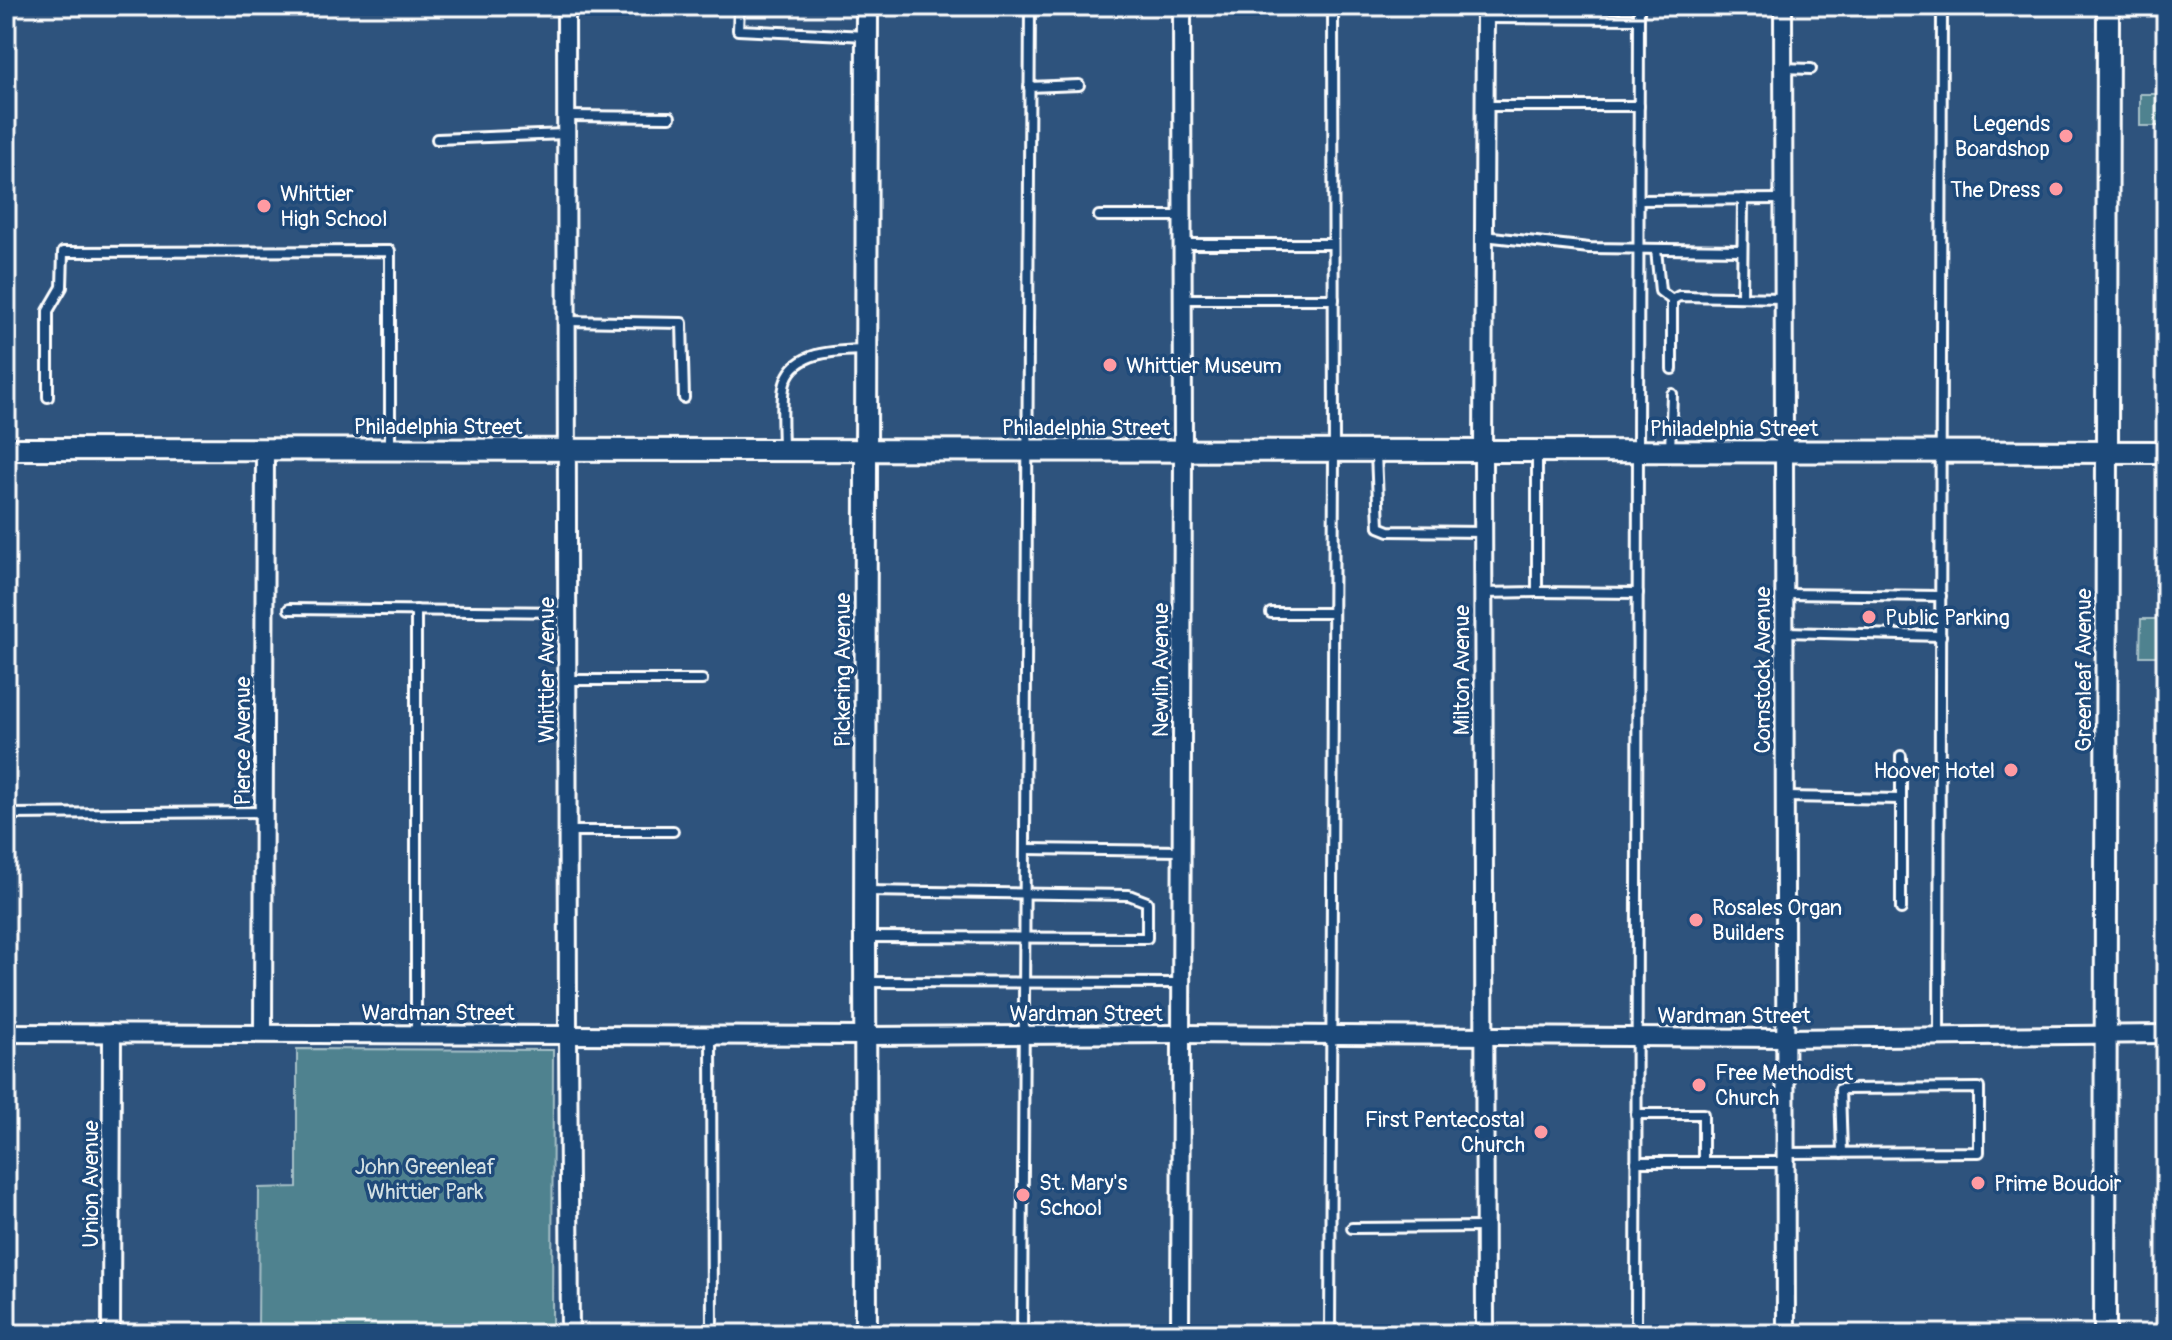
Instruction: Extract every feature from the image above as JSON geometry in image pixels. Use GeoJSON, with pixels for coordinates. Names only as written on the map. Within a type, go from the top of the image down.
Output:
{"type":"FeatureCollection","features":[{"type":"Feature","properties":{"kind":"street","name":"Whittier Avenue"},"geometry":{"type":"LineString","coordinates":[[566,6],[570,1334]]}},
{"type":"Feature","properties":{"kind":"street","name":"Pickering Avenue"},"geometry":{"type":"LineString","coordinates":[[866,1334],[867,6]]}},
{"type":"Feature","properties":{"kind":"street","name":"Newlin Avenue"},"geometry":{"type":"LineString","coordinates":[[1180,1334],[1182,6]]}},
{"type":"Feature","properties":{"kind":"street","name":"Comstock Avenue"},"geometry":{"type":"LineString","coordinates":[[1783,6],[1786,1334]]}},
{"type":"Feature","properties":{"kind":"street","name":"Greenleaf Avenue"},"geometry":{"type":"LineString","coordinates":[[2105,1334],[2108,6]]}},
{"type":"Feature","properties":{"kind":"street","name":"Milton Avenue"},"geometry":{"type":"LineString","coordinates":[[1485,12],[1485,1334]]}},
{"type":"Feature","properties":{"kind":"street","name":"Philadelphia Street"},"geometry":{"type":"LineString","coordinates":[[6,449],[2166,452]]}},
{"type":"Feature","properties":{"kind":"street","name":"Pierce Avenue"},"geometry":{"type":"LineString","coordinates":[[263,1033],[265,449]]}},
{"type":"Feature","properties":{"kind":"street","name":"Wardman Street"},"geometry":{"type":"LineString","coordinates":[[6,1033],[1784,1038],[2166,1034]]}},
{"type":"Feature","properties":{"kind":"street","name":"Union Avenue"},"geometry":{"type":"LineString","coordinates":[[111,1334],[112,1033]]}},
{"type":"Feature","properties":{"kind":"lane"},"geometry":{"type":"LineString","coordinates":[[739,6],[738,30],[867,36]]}},
{"type":"Feature","properties":{"kind":"lane"},"geometry":{"type":"LineString","coordinates":[[1022,1334],[1030,6]]}},
{"type":"Feature","properties":{"kind":"lane"},"geometry":{"type":"LineString","coordinates":[[1330,1334],[1333,6]]}},
{"type":"Feature","properties":{"kind":"lane"},"geometry":{"type":"LineString","coordinates":[[1636,1334],[1639,6]]}},
{"type":"Feature","properties":{"kind":"lane"},"geometry":{"type":"LineString","coordinates":[[1939,1036],[1942,6]]}},
{"type":"Feature","properties":{"kind":"lane"},"geometry":{"type":"LineString","coordinates":[[1485,12],[1639,19]]}},
{"type":"Feature","properties":{"kind":"lane"},"geometry":{"type":"LineString","coordinates":[[1783,68],[1811,69]]}},
{"type":"Feature","properties":{"kind":"lane"},"geometry":{"type":"LineString","coordinates":[[1029,87],[1079,85]]}},
{"type":"Feature","properties":{"kind":"lane"},"geometry":{"type":"LineString","coordinates":[[1485,106],[1639,106]]}},
{"type":"Feature","properties":{"kind":"lane"},"geometry":{"type":"LineString","coordinates":[[566,116],[670,117]]}},
{"type":"Feature","properties":{"kind":"lane"},"geometry":{"type":"LineString","coordinates":[[437,139],[566,134]]}},
{"type":"Feature","properties":{"kind":"lane"},"geometry":{"type":"LineString","coordinates":[[1742,297],[1743,199]]}},
{"type":"Feature","properties":{"kind":"lane"},"geometry":{"type":"LineString","coordinates":[[1639,200],[1783,199]]}},
{"type":"Feature","properties":{"kind":"lane"},"geometry":{"type":"LineString","coordinates":[[1099,216],[1183,216]]}},
{"type":"Feature","properties":{"kind":"lane"},"geometry":{"type":"LineString","coordinates":[[1484,236],[1589,248],[1742,250]]}},
{"type":"Feature","properties":{"kind":"lane"},"geometry":{"type":"LineString","coordinates":[[1183,244],[1333,244]]}},
{"type":"Feature","properties":{"kind":"lane"},"geometry":{"type":"LineString","coordinates":[[1656,249],[1660,291],[1672,300]]}},
{"type":"Feature","properties":{"kind":"lane"},"geometry":{"type":"LineString","coordinates":[[48,397],[48,311],[62,287],[63,252],[390,251],[390,449]]}},
{"type":"Feature","properties":{"kind":"lane"},"geometry":{"type":"LineString","coordinates":[[1672,300],[1679,296],[1784,298]]}},
{"type":"Feature","properties":{"kind":"lane"},"geometry":{"type":"LineString","coordinates":[[1183,299],[1334,299]]}},
{"type":"Feature","properties":{"kind":"lane"},"geometry":{"type":"LineString","coordinates":[[1672,300],[1672,369]]}},
{"type":"Feature","properties":{"kind":"lane"},"geometry":{"type":"LineString","coordinates":[[567,321],[682,323],[684,398]]}},
{"type":"Feature","properties":{"kind":"lane"},"geometry":{"type":"LineString","coordinates":[[783,450],[784,387],[787,376],[803,361],[814,356],[867,349]]}},
{"type":"Feature","properties":{"kind":"lane"},"geometry":{"type":"LineString","coordinates":[[1670,451],[1672,394]]}},
{"type":"Feature","properties":{"kind":"lane"},"geometry":{"type":"LineString","coordinates":[[1376,451],[1379,527],[1389,531],[1483,532]]}},
{"type":"Feature","properties":{"kind":"lane"},"geometry":{"type":"LineString","coordinates":[[1537,451],[1537,592]]}},
{"type":"Feature","properties":{"kind":"lane"},"geometry":{"type":"LineString","coordinates":[[1483,593],[1638,593]]}},
{"type":"Feature","properties":{"kind":"lane"},"geometry":{"type":"LineString","coordinates":[[1784,594],[1941,596]]}},
{"type":"Feature","properties":{"kind":"lane"},"geometry":{"type":"LineString","coordinates":[[289,609],[568,612]]}},
{"type":"Feature","properties":{"kind":"lane"},"geometry":{"type":"LineString","coordinates":[[416,610],[416,1034]]}},
{"type":"Feature","properties":{"kind":"lane"},"geometry":{"type":"LineString","coordinates":[[1271,613],[1333,613]]}},
{"type":"Feature","properties":{"kind":"lane"},"geometry":{"type":"LineString","coordinates":[[1784,632],[1941,636]]}},
{"type":"Feature","properties":{"kind":"lane"},"geometry":{"type":"LineString","coordinates":[[568,680],[702,680]]}},
{"type":"Feature","properties":{"kind":"lane"},"geometry":{"type":"LineString","coordinates":[[1901,756],[1901,909]]}},
{"type":"Feature","properties":{"kind":"lane"},"geometry":{"type":"LineString","coordinates":[[1784,797],[1901,799]]}},
{"type":"Feature","properties":{"kind":"lane"},"geometry":{"type":"LineString","coordinates":[[6,814],[264,812]]}},
{"type":"Feature","properties":{"kind":"lane"},"geometry":{"type":"LineString","coordinates":[[568,831],[673,831]]}},
{"type":"Feature","properties":{"kind":"lane"},"geometry":{"type":"LineString","coordinates":[[1026,849],[1181,851]]}},
{"type":"Feature","properties":{"kind":"lane"},"geometry":{"type":"LineString","coordinates":[[865,891],[1129,895],[1147,902],[1147,938],[865,937]]}},
{"type":"Feature","properties":{"kind":"lane"},"geometry":{"type":"LineString","coordinates":[[865,982],[1180,983]]}},
{"type":"Feature","properties":{"kind":"lane"},"geometry":{"type":"LineString","coordinates":[[711,1035],[712,1334]]}},
{"type":"Feature","properties":{"kind":"lane"},"geometry":{"type":"LineString","coordinates":[[1636,1162],[1703,1162],[1842,1153],[1979,1152],[1979,1088],[1840,1089],[1842,1153]]}},
{"type":"Feature","properties":{"kind":"lane"},"geometry":{"type":"LineString","coordinates":[[1636,1114],[1703,1114],[1703,1162]]}},
{"type":"Feature","properties":{"kind":"lane"},"geometry":{"type":"LineString","coordinates":[[1352,1228],[1485,1227]]}},
{"type":"Feature","properties":{"kind":"green space"},"geometry":{"type":"Polygon","coordinates":[[[2140,94],[2166,94],[2166,126],[2140,126],[2140,94]]]}},
{"type":"Feature","properties":{"kind":"green space"},"geometry":{"type":"Polygon","coordinates":[[[2141,619],[2166,619],[2166,656],[2140,656],[2141,619]]]}},
{"type":"Feature","properties":{"kind":"green space","name":"John Greenleaf Whittier Park"},"geometry":{"type":"Polygon","coordinates":[[[297,1049],[553,1050],[552,1334],[258,1334],[259,1188],[297,1187],[297,1049]]]}},
{"type":"Feature","properties":{"kind":"place","name":"Legends Boardshop"},"geometry":{"type":"Point","coordinates":[2066,136]}},
{"type":"Feature","properties":{"kind":"place","name":"The Dress"},"geometry":{"type":"Point","coordinates":[2056,189]}},
{"type":"Feature","properties":{"kind":"place","name":"Whittier High School"},"geometry":{"type":"Point","coordinates":[264,206]}},
{"type":"Feature","properties":{"kind":"place","name":"Whittier Museum"},"geometry":{"type":"Point","coordinates":[1110,365]}},
{"type":"Feature","properties":{"kind":"place","name":"Public Parking"},"geometry":{"type":"Point","coordinates":[1869,617]}},
{"type":"Feature","properties":{"kind":"place","name":"Hoover Hotel"},"geometry":{"type":"Point","coordinates":[2011,770]}},
{"type":"Feature","properties":{"kind":"place","name":"Rosales Organ Builders"},"geometry":{"type":"Point","coordinates":[1696,920]}},
{"type":"Feature","properties":{"kind":"place","name":"Free Methodist Church"},"geometry":{"type":"Point","coordinates":[1699,1085]}},
{"type":"Feature","properties":{"kind":"place","name":"First Pentecostal Church"},"geometry":{"type":"Point","coordinates":[1541,1132]}},
{"type":"Feature","properties":{"kind":"place","name":"Prime Boudoir"},"geometry":{"type":"Point","coordinates":[1978,1183]}},
{"type":"Feature","properties":{"kind":"place","name":"St. Mary's School"},"geometry":{"type":"Point","coordinates":[1023,1195]}}]}
